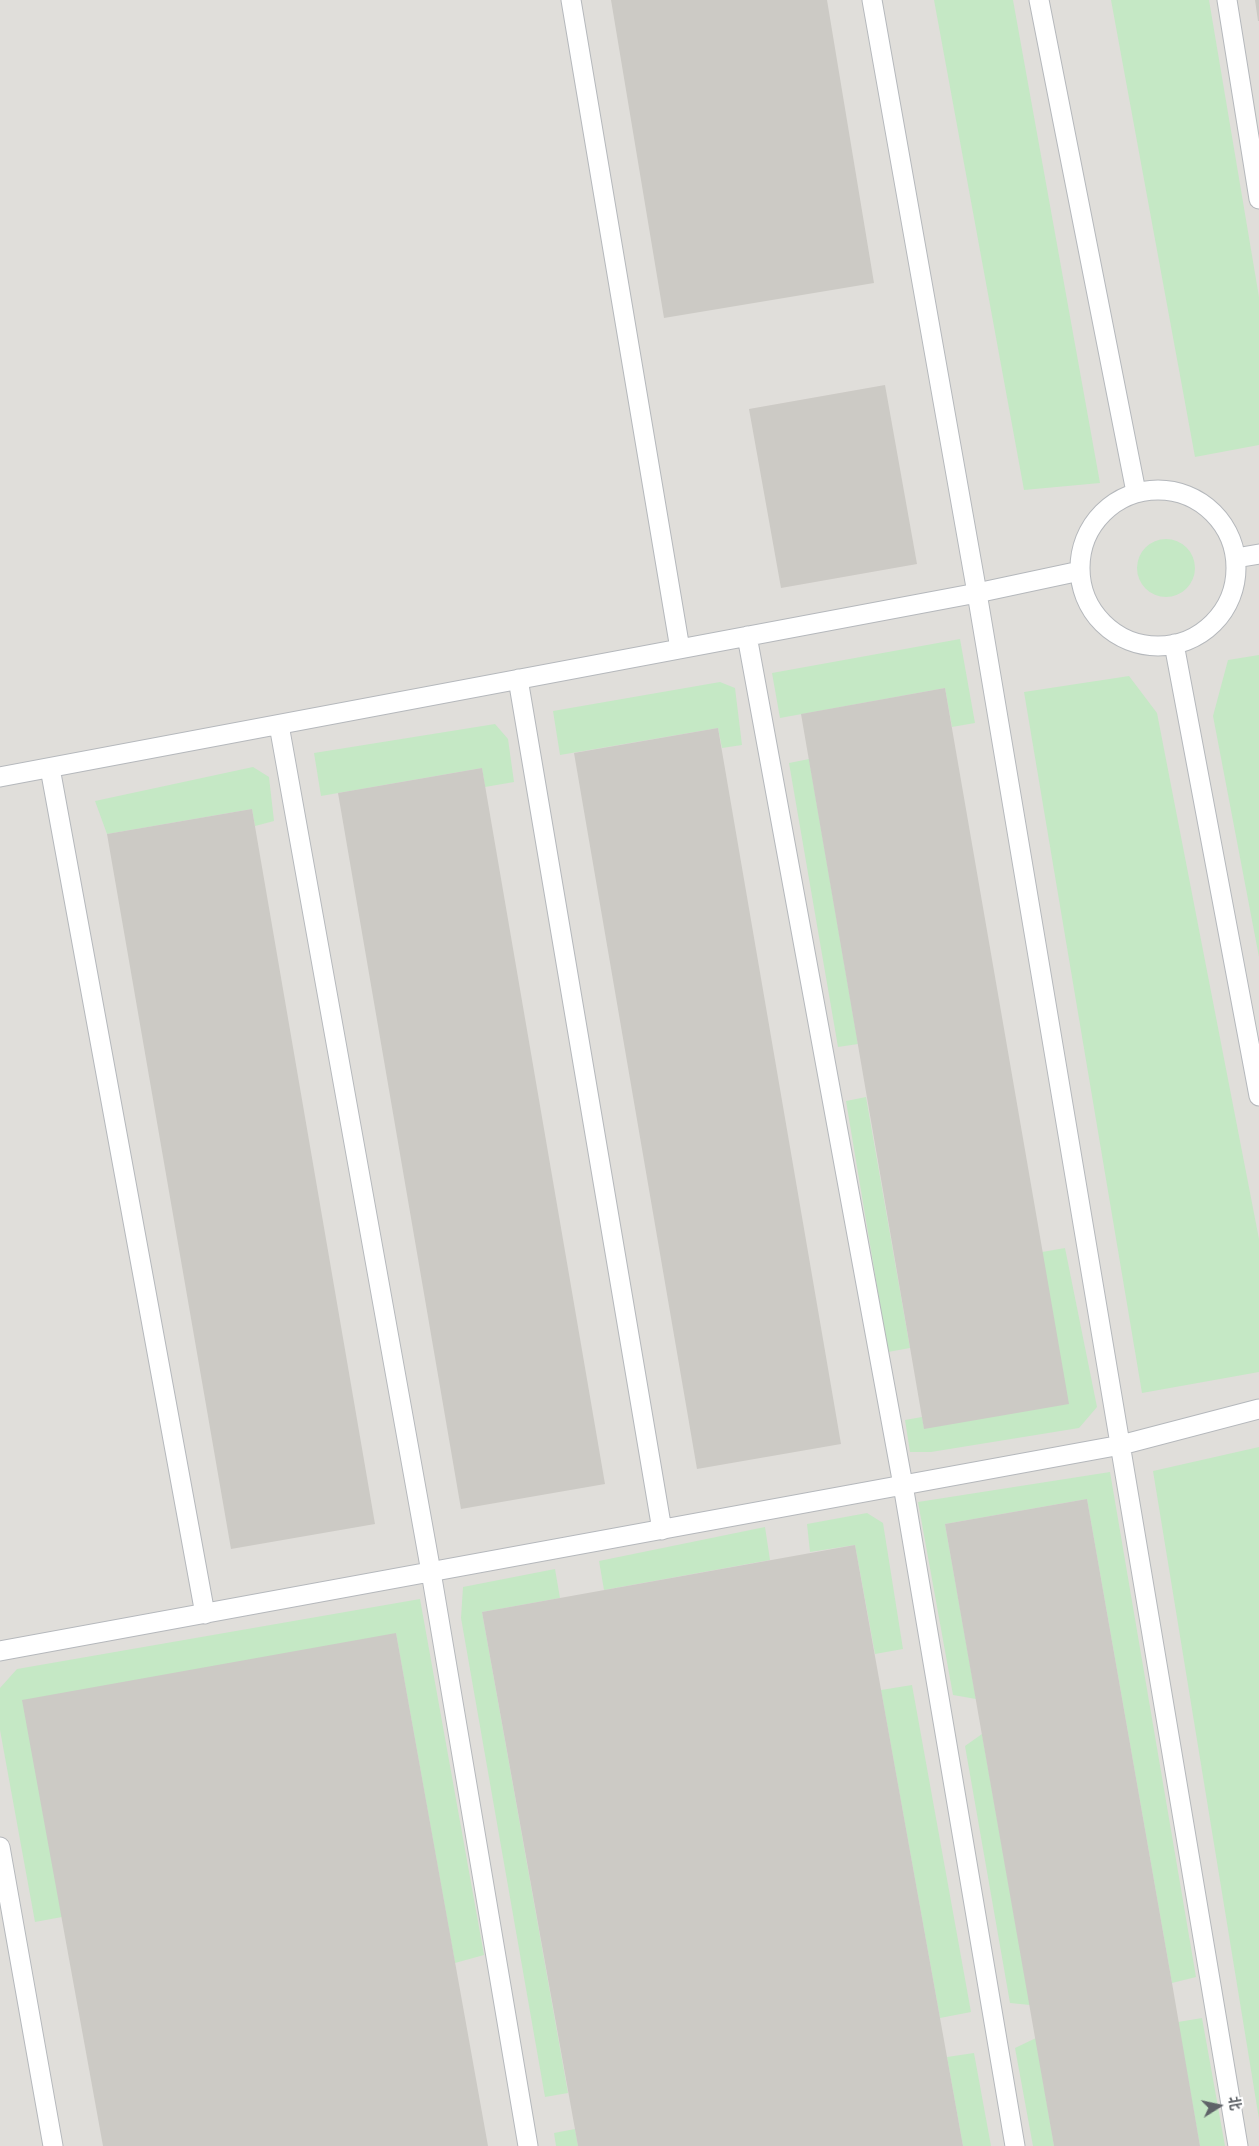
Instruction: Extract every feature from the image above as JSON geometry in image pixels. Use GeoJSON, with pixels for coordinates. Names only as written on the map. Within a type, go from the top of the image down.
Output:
{"type":"FeatureCollection","features":[{"type":"Feature","properties":{"kind":"lane"},"geometry":{"type":"LineString","coordinates":[[571,0],[680,649]]}},
{"type":"Feature","properties":{"kind":"lane"},"geometry":{"type":"LineString","coordinates":[[872,0],[977,593],[1238,2146]]}},
{"type":"Feature","properties":{"kind":"lane"},"geometry":{"type":"LineString","coordinates":[[1038,0],[1136,492]]}},
{"type":"Feature","properties":{"kind":"lane"},"geometry":{"type":"LineString","coordinates":[[1227,0],[1259,199]]}},
{"type":"Feature","properties":{"kind":"lane"},"geometry":{"type":"LineString","coordinates":[[1163,489],[1189,496],[1212,510],[1228,532],[1236,558],[1235,585],[1225,610],[1208,629],[1187,641],[1162,647],[1138,644],[1116,634],[1097,617],[1085,596],[1080,571],[1082,547],[1093,524],[1112,505],[1136,492],[1163,489]]}},
{"type":"Feature","properties":{"kind":"lane"},"geometry":{"type":"LineString","coordinates":[[1236,558],[1259,554]]}},
{"type":"Feature","properties":{"kind":"lane"},"geometry":{"type":"LineString","coordinates":[[0,777],[977,593],[1080,571]]}},
{"type":"Feature","properties":{"kind":"lane"},"geometry":{"type":"LineString","coordinates":[[747,636],[903,1485],[1016,2146]]}},
{"type":"Feature","properties":{"kind":"lane"},"geometry":{"type":"LineString","coordinates":[[1174,644],[1259,1096]]}},
{"type":"Feature","properties":{"kind":"lane"},"geometry":{"type":"LineString","coordinates":[[518,679],[662,1530]]}},
{"type":"Feature","properties":{"kind":"lane"},"geometry":{"type":"LineString","coordinates":[[279,724],[431,1572],[528,2146]]}},
{"type":"Feature","properties":{"kind":"lane"},"geometry":{"type":"LineString","coordinates":[[50,768],[206,1614]]}},
{"type":"Feature","properties":{"kind":"lane"},"geometry":{"type":"LineString","coordinates":[[0,1652],[1121,1446],[1259,1409]]}},
{"type":"Feature","properties":{"kind":"lane"},"geometry":{"type":"LineString","coordinates":[[0,1847],[53,2146]]}},
{"type":"Feature","properties":{"kind":"shaded area"},"geometry":{"type":"Polygon","coordinates":[[[0,0],[1259,0],[1259,2146],[0,2146],[0,0]]]}},
{"type":"Feature","properties":{"kind":"green space"},"geometry":{"type":"Polygon","coordinates":[[[934,0],[1013,0],[1100,483],[1024,490],[934,0]]]}},
{"type":"Feature","properties":{"kind":"green space"},"geometry":{"type":"Polygon","coordinates":[[[1111,0],[1209,0],[1259,297],[1259,445],[1195,457],[1111,0]]]}},
{"type":"Feature","properties":{"kind":"green space"},"geometry":{"type":"Polygon","coordinates":[[[1166,539],[1177,541],[1190,552],[1195,568],[1193,579],[1182,592],[1166,597],[1155,595],[1142,584],[1137,568],[1139,557],[1150,544],[1166,539]]]}},
{"type":"Feature","properties":{"kind":"green space"},"geometry":{"type":"Polygon","coordinates":[[[960,639],[975,723],[952,727],[945,688],[780,718],[772,673],[960,639]]]}},
{"type":"Feature","properties":{"kind":"green space"},"geometry":{"type":"Polygon","coordinates":[[[1259,655],[1259,957],[1213,716],[1228,660],[1259,655]]]}},
{"type":"Feature","properties":{"kind":"green space"},"geometry":{"type":"Polygon","coordinates":[[[1129,676],[1157,713],[1259,1239],[1259,1372],[1142,1393],[1024,692],[1129,676]]]}},
{"type":"Feature","properties":{"kind":"green space"},"geometry":{"type":"Polygon","coordinates":[[[720,682],[735,688],[742,745],[722,748],[718,728],[560,755],[553,711],[720,682]]]}},
{"type":"Feature","properties":{"kind":"green space"},"geometry":{"type":"Polygon","coordinates":[[[495,724],[508,739],[514,782],[485,787],[482,768],[321,796],[314,753],[495,724]]]}},
{"type":"Feature","properties":{"kind":"green space"},"geometry":{"type":"Polygon","coordinates":[[[809,759],[858,1044],[838,1047],[789,763],[809,759]]]}},
{"type":"Feature","properties":{"kind":"green space"},"geometry":{"type":"Polygon","coordinates":[[[253,767],[269,777],[274,821],[255,826],[252,809],[107,834],[95,801],[253,767]]]}},
{"type":"Feature","properties":{"kind":"green space"},"geometry":{"type":"Polygon","coordinates":[[[866,1097],[910,1348],[888,1352],[846,1101],[866,1097]]]}},
{"type":"Feature","properties":{"kind":"green space"},"geometry":{"type":"Polygon","coordinates":[[[1065,1248],[1097,1407],[1079,1428],[931,1452],[910,1452],[905,1420],[922,1417],[924,1428],[1042,1252],[1065,1248]]]}},
{"type":"Feature","properties":{"kind":"green space"},"geometry":{"type":"Polygon","coordinates":[[[1259,1447],[1259,2119],[1153,1471],[1259,1447]]]}},
{"type":"Feature","properties":{"kind":"green space"},"geometry":{"type":"Polygon","coordinates":[[[1110,1472],[1196,1977],[1172,1983],[1087,1499],[945,1524],[976,1699],[953,1695],[918,1502],[1110,1472]]]}},
{"type":"Feature","properties":{"kind":"green space"},"geometry":{"type":"Polygon","coordinates":[[[867,1513],[883,1523],[903,1649],[875,1654],[855,1545],[810,1552],[807,1524],[867,1513]]]}},
{"type":"Feature","properties":{"kind":"green space"},"geometry":{"type":"Polygon","coordinates":[[[765,1527],[770,1560],[604,1590],[599,1561],[765,1527]]]}},
{"type":"Feature","properties":{"kind":"green space"},"geometry":{"type":"Polygon","coordinates":[[[555,1569],[560,1598],[482,1612],[568,2093],[545,2097],[461,1618],[463,1587],[555,1569]]]}},
{"type":"Feature","properties":{"kind":"green space"},"geometry":{"type":"Polygon","coordinates":[[[420,1599],[484,1955],[455,1963],[396,1633],[62,1917],[35,1922],[0,1730],[0,1688],[17,1669],[420,1599]]]}},
{"type":"Feature","properties":{"kind":"green space"},"geometry":{"type":"Polygon","coordinates":[[[912,1685],[971,2012],[940,2018],[881,1690],[912,1685]]]}},
{"type":"Feature","properties":{"kind":"green space"},"geometry":{"type":"Polygon","coordinates":[[[982,1734],[1030,2005],[1010,2003],[965,1746],[982,1734]]]}},
{"type":"Feature","properties":{"kind":"green space"},"geometry":{"type":"Polygon","coordinates":[[[1202,2018],[1225,2146],[1200,2146],[1178,2022],[1202,2018]]]}},
{"type":"Feature","properties":{"kind":"green space"},"geometry":{"type":"Polygon","coordinates":[[[1036,2038],[1054,2146],[1033,2146],[1015,2048],[1036,2038]]]}},
{"type":"Feature","properties":{"kind":"green space"},"geometry":{"type":"Polygon","coordinates":[[[974,2053],[991,2146],[963,2146],[947,2057],[974,2053]]]}},
{"type":"Feature","properties":{"kind":"green space"},"geometry":{"type":"Polygon","coordinates":[[[575,2129],[578,2146],[556,2146],[554,2133],[575,2129]]]}},
{"type":"Feature","properties":{"kind":"building"},"geometry":{"type":"Polygon","coordinates":[[[611,0],[827,0],[874,283],[664,318],[611,0]]]}},
{"type":"Feature","properties":{"kind":"building"},"geometry":{"type":"Polygon","coordinates":[[[1255,0],[1259,0],[1259,21],[1258,21],[1255,0]]]}},
{"type":"Feature","properties":{"kind":"building"},"geometry":{"type":"Polygon","coordinates":[[[885,385],[917,564],[781,588],[749,409],[885,385]]]}},
{"type":"Feature","properties":{"kind":"building"},"geometry":{"type":"Polygon","coordinates":[[[945,688],[1069,1404],[924,1429],[801,714],[945,688]]]}},
{"type":"Feature","properties":{"kind":"building"},"geometry":{"type":"Polygon","coordinates":[[[718,728],[841,1444],[697,1469],[574,753],[718,728]]]}},
{"type":"Feature","properties":{"kind":"building"},"geometry":{"type":"Polygon","coordinates":[[[482,768],[605,1484],[461,1509],[338,793],[482,768]]]}},
{"type":"Feature","properties":{"kind":"building"},"geometry":{"type":"Polygon","coordinates":[[[252,809],[375,1524],[231,1549],[107,834],[252,809]]]}},
{"type":"Feature","properties":{"kind":"building"},"geometry":{"type":"Polygon","coordinates":[[[1087,1499],[1200,2146],[1054,2146],[945,1524],[1087,1499]]]}},
{"type":"Feature","properties":{"kind":"building"},"geometry":{"type":"Polygon","coordinates":[[[855,1545],[963,2146],[578,2146],[482,1612],[855,1545]]]}},
{"type":"Feature","properties":{"kind":"building"},"geometry":{"type":"Polygon","coordinates":[[[396,1633],[488,2146],[103,2146],[22,1700],[396,1633]]]}}]}
